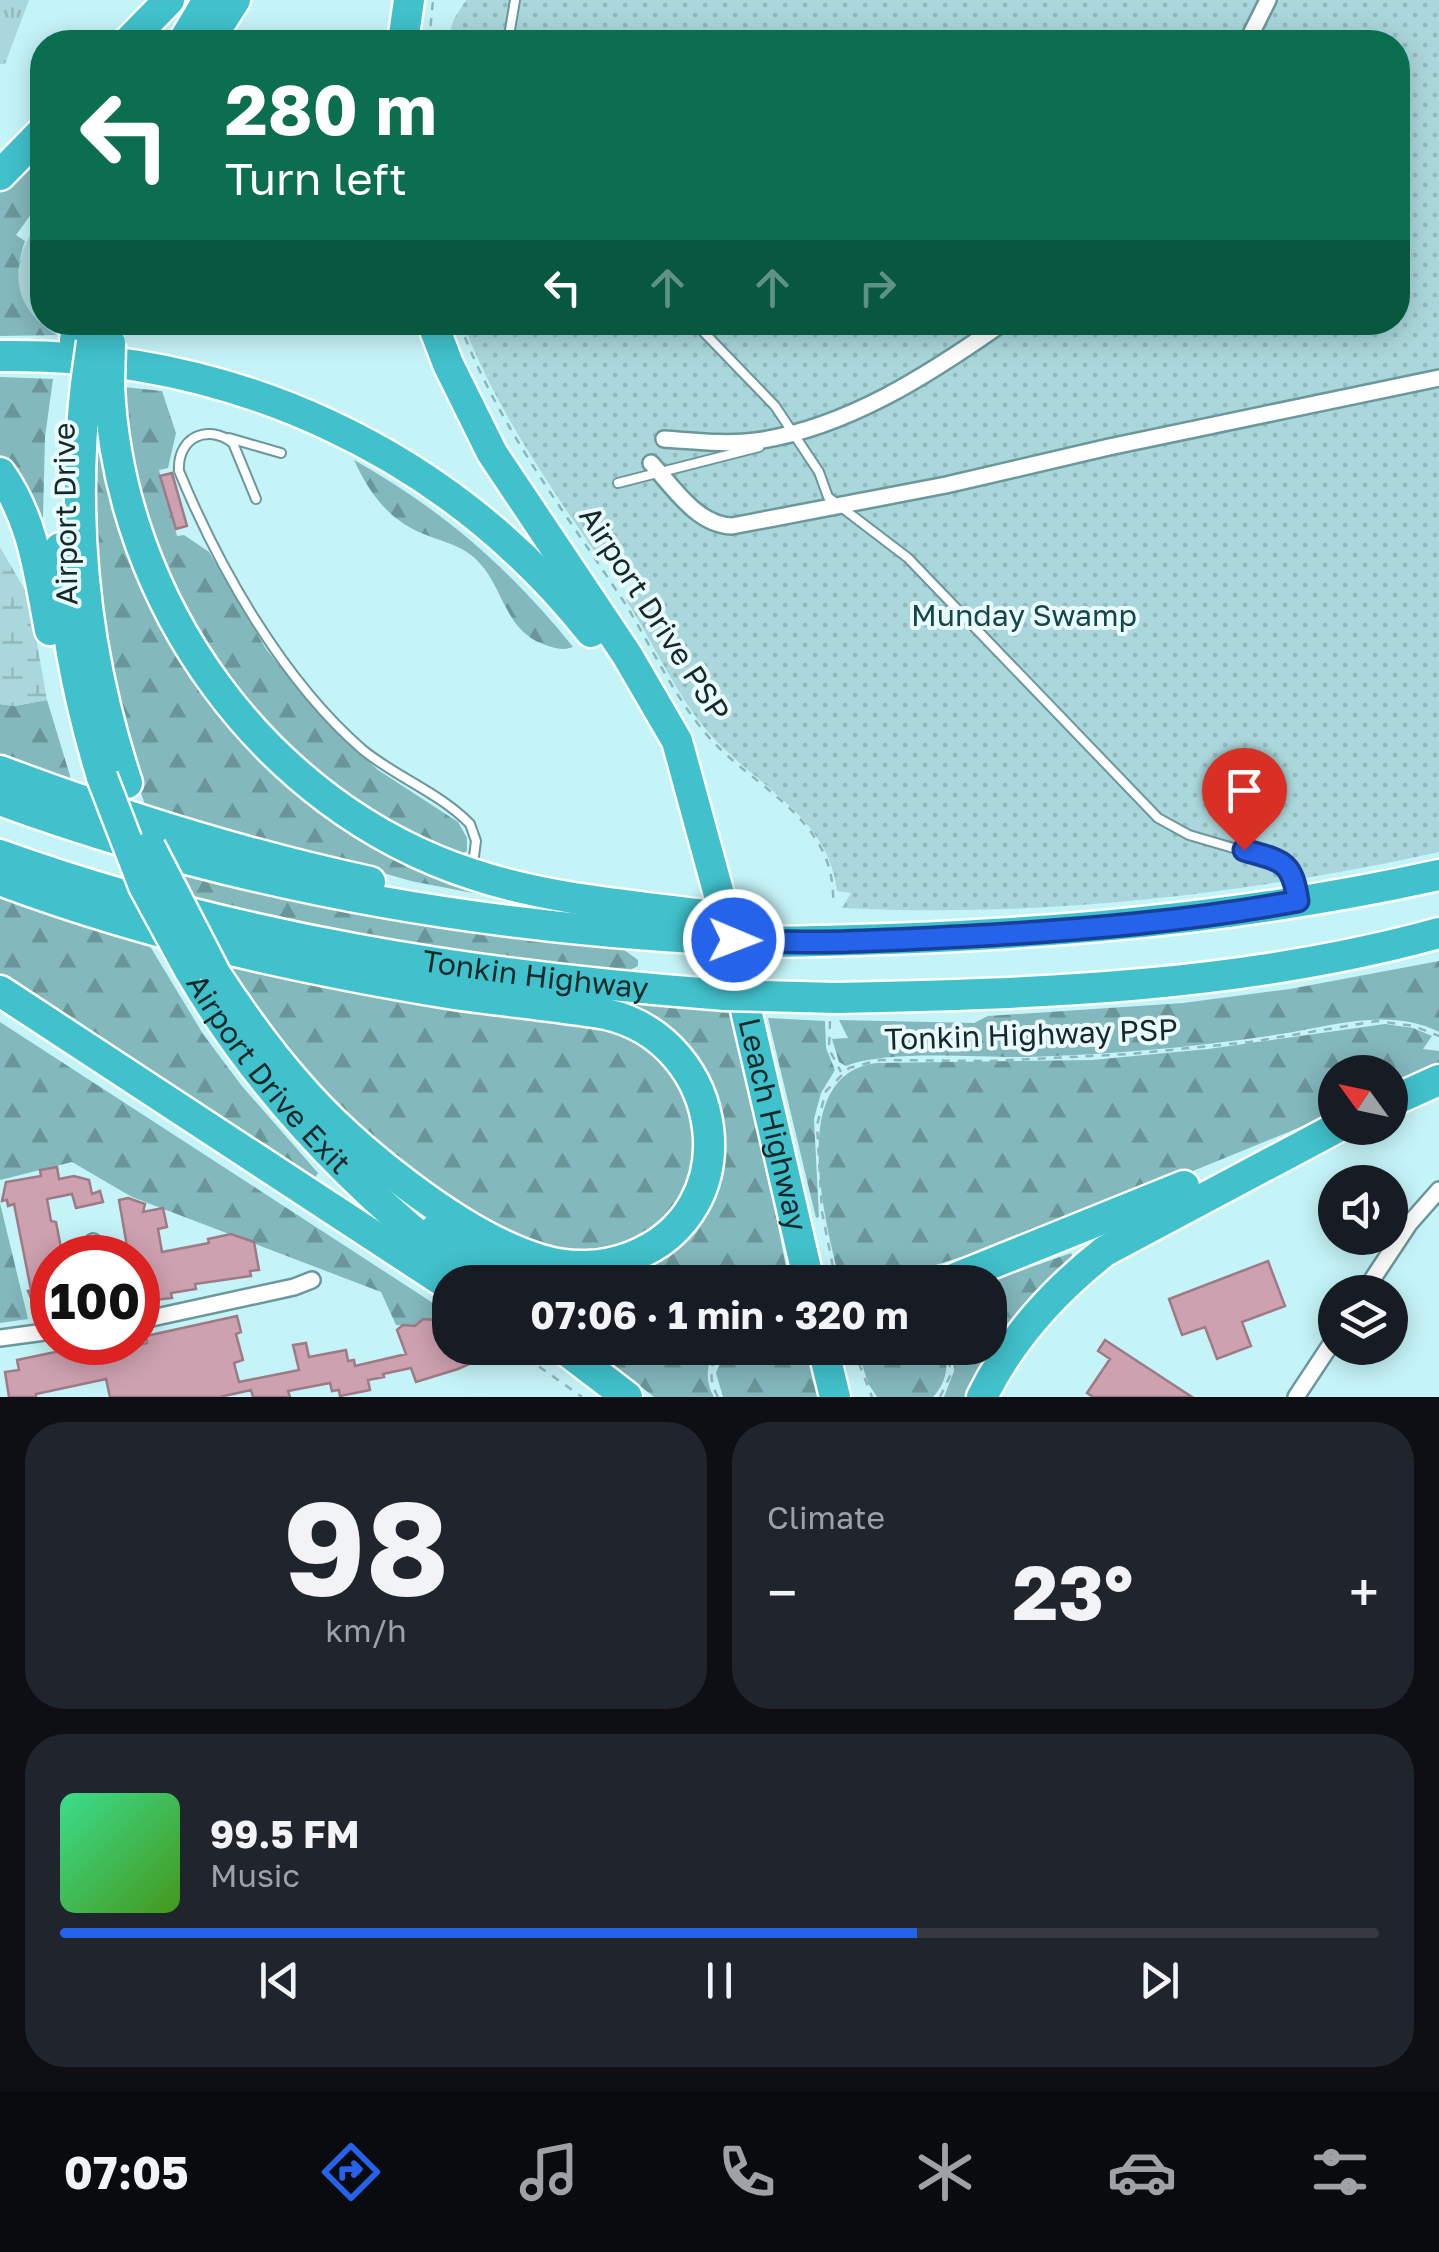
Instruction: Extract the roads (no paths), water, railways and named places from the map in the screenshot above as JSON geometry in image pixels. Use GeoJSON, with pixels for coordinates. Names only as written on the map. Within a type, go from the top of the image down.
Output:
{"type":"FeatureCollection","features":[{"type":"Feature","properties":{"kind":"highway"},"geometry":{"type":"LineString","coordinates":[[140,30],[169,0]]}},
{"type":"Feature","properties":{"kind":"highway"},"geometry":{"type":"LineString","coordinates":[[190,30],[208,0]]}},
{"type":"Feature","properties":{"kind":"highway"},"geometry":{"type":"LineString","coordinates":[[216,30],[235,0]]}},
{"type":"Feature","properties":{"kind":"highway"},"geometry":{"type":"LineString","coordinates":[[405,30],[409,0]]}},
{"type":"Feature","properties":{"kind":"highway"},"geometry":{"type":"LineString","coordinates":[[0,175],[30,144]]}},
{"type":"Feature","properties":{"kind":"highway"},"geometry":{"type":"LineString","coordinates":[[94,335],[88,383],[111,425],[138,537],[168,611],[220,692],[256,735],[335,804],[410,848],[470,874],[708,927]]}},
{"type":"Feature","properties":{"kind":"highway","name":"Airport Drive"},"geometry":{"type":"LineString","coordinates":[[94,335],[88,383],[60,462],[60,552],[75,670],[118,820]]}},
{"type":"Feature","properties":{"kind":"highway"},"geometry":{"type":"LineString","coordinates":[[437,335],[492,453],[618,641],[677,740],[708,850]]}},
{"type":"Feature","properties":{"kind":"highway"},"geometry":{"type":"LineString","coordinates":[[0,356],[99,359],[222,384],[322,420],[408,466],[445,491],[508,542],[592,632],[663,746],[708,850]]}},
{"type":"Feature","properties":{"kind":"highway"},"geometry":{"type":"LineString","coordinates":[[0,474],[16,496],[32,533],[71,718],[162,875],[203,972],[299,1086],[363,1150],[425,1198],[522,1253],[562,1265],[588,1266],[630,1258],[660,1241],[695,1200],[710,1146],[704,1101],[691,1073],[674,1052],[633,1022],[606,1014],[360,978],[229,949],[112,918],[0,880]]}},
{"type":"Feature","properties":{"kind":"highway"},"geometry":{"type":"LineString","coordinates":[[0,771],[126,815],[359,880],[664,936]]}},
{"type":"Feature","properties":{"kind":"highway","name":"Tonkin Highway"},"geometry":{"type":"LineString","coordinates":[[0,800],[167,854],[297,887],[490,921],[664,936],[708,927],[894,940],[1152,923],[1439,875]]}},
{"type":"Feature","properties":{"kind":"highway","name":"Airport Drive Exit"},"geometry":{"type":"LineString","coordinates":[[118,820],[144,886],[203,972],[252,1063],[372,1198],[456,1265]]}},
{"type":"Feature","properties":{"kind":"highway","name":"Leach Highway"},"geometry":{"type":"LineString","coordinates":[[708,850],[805,1265]]}},
{"type":"Feature","properties":{"kind":"highway","name":"Tonkin Highway"},"geometry":{"type":"LineString","coordinates":[[0,855],[181,910],[379,956],[580,985],[725,996],[833,1010],[1248,971],[1439,936]]}},
{"type":"Feature","properties":{"kind":"highway"},"geometry":{"type":"LineString","coordinates":[[0,992],[432,1274]]}},
{"type":"Feature","properties":{"kind":"highway"},"geometry":{"type":"LineString","coordinates":[[1408,1094],[1439,1080]]}},
{"type":"Feature","properties":{"kind":"highway"},"geometry":{"type":"LineString","coordinates":[[301,1121],[403,1208],[498,1265]]}},
{"type":"Feature","properties":{"kind":"highway"},"geometry":{"type":"LineString","coordinates":[[988,1265],[1318,1133]]}},
{"type":"Feature","properties":{"kind":"highway"},"geometry":{"type":"LineString","coordinates":[[982,1397],[1028,1324],[1105,1250],[1318,1136]]}},
{"type":"Feature","properties":{"kind":"highway"},"geometry":{"type":"LineString","coordinates":[[584,1365],[626,1397]]}},
{"type":"Feature","properties":{"kind":"street"},"geometry":{"type":"LineString","coordinates":[[1253,30],[1268,0]]}},
{"type":"Feature","properties":{"kind":"street"},"geometry":{"type":"LineString","coordinates":[[664,439],[719,443],[794,434],[881,397],[984,335]]}},
{"type":"Feature","properties":{"kind":"street"},"geometry":{"type":"LineString","coordinates":[[656,468],[700,515],[722,526],[838,506],[1439,378]]}},
{"type":"Feature","properties":{"kind":"street"},"geometry":{"type":"LineString","coordinates":[[1375,1275],[1409,1224],[1439,1190]]}},
{"type":"Feature","properties":{"kind":"street"},"geometry":{"type":"LineString","coordinates":[[160,1316],[312,1280]]}},
{"type":"Feature","properties":{"kind":"street"},"geometry":{"type":"LineString","coordinates":[[0,1338],[30,1334]]}},
{"type":"Feature","properties":{"kind":"street"},"geometry":{"type":"LineString","coordinates":[[1296,1397],[1318,1364]]}},
{"type":"Feature","properties":{"kind":"lane"},"geometry":{"type":"LineString","coordinates":[[510,30],[515,0]]}},
{"type":"Feature","properties":{"kind":"lane"},"geometry":{"type":"LineString","coordinates":[[707,335],[775,406],[819,472],[825,492],[838,506],[908,558],[1158,818],[1189,835],[1288,866],[1294,876],[1298,901]]}},
{"type":"Feature","properties":{"kind":"lane"},"geometry":{"type":"LineString","coordinates":[[280,453],[202,433],[188,440],[180,455],[179,471],[260,627],[318,704],[362,748],[470,824],[476,841],[470,874]]}},
{"type":"Feature","properties":{"kind":"lane"},"geometry":{"type":"LineString","coordinates":[[618,484],[656,468],[751,450],[794,434]]}},
{"type":"Feature","properties":{"kind":"lane"},"geometry":{"type":"LineString","coordinates":[[224,436],[238,449],[256,499]]}},
{"type":"Feature","properties":{"kind":"park label","name":"Munday Swamp"},"geometry":{"type":"Point","coordinates":[1024,616]}}]}
